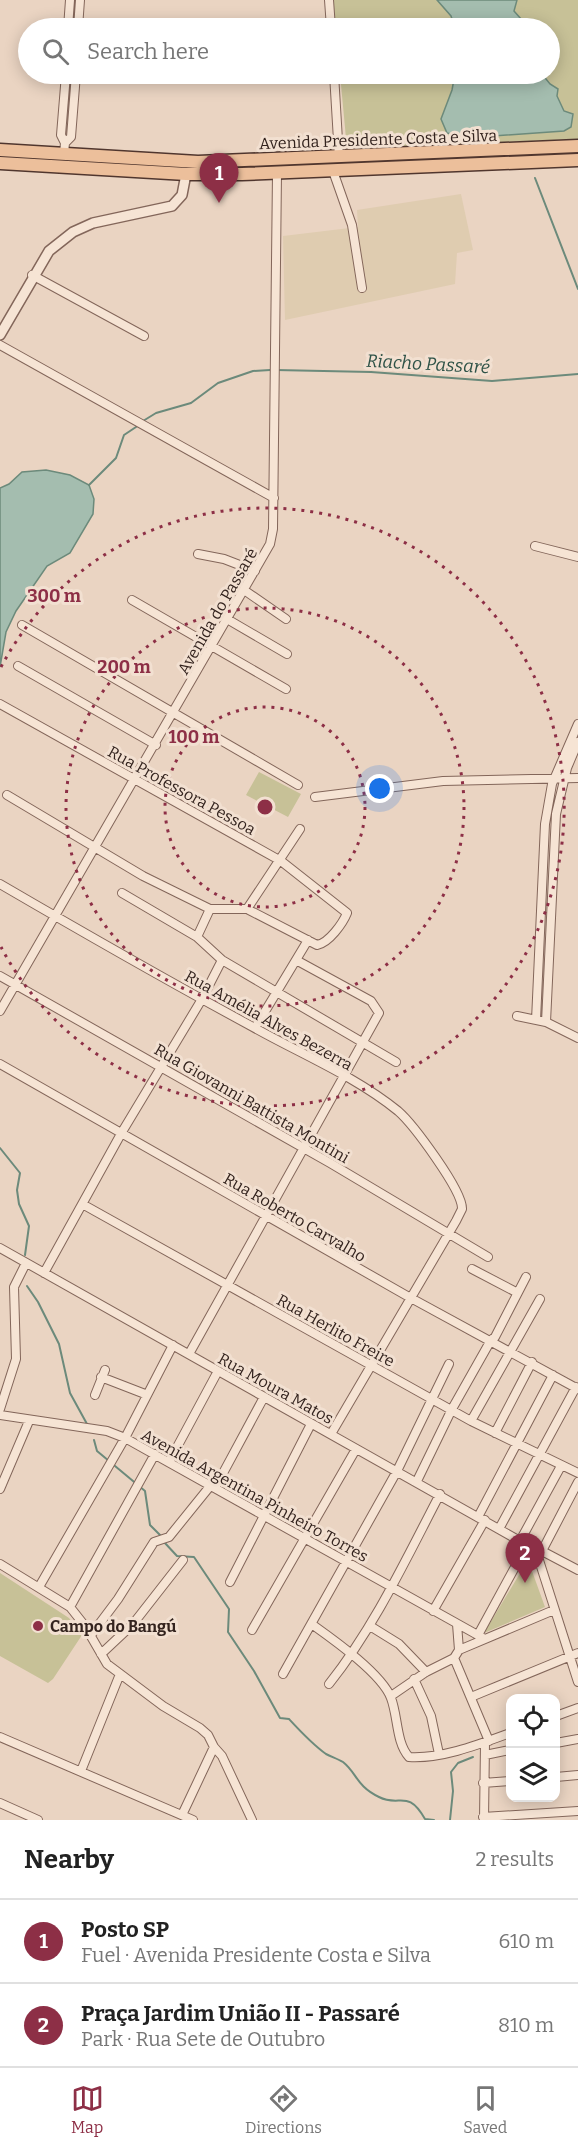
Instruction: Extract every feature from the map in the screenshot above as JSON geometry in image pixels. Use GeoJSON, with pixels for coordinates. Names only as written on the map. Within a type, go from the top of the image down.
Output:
{"type":"FeatureCollection","features":[{"type":"Feature","properties":{"kind":"main road","name":"Avenida Presidente Costa e Silva"},"geometry":{"type":"LineString","coordinates":[[193,170],[395,154],[578,146]]}},
{"type":"Feature","properties":{"kind":"main road","name":"Avenida Presidente Costa e Silva"},"geometry":{"type":"LineString","coordinates":[[0,150],[70,155],[95,162],[193,170],[276,173],[578,160]]}},
{"type":"Feature","properties":{"kind":"main road"},"geometry":{"type":"LineString","coordinates":[[395,154],[396,169]]}},
{"type":"Feature","properties":{"kind":"main road","name":"Avenida Presidente Costa e Silva"},"geometry":{"type":"LineString","coordinates":[[0,163],[70,155]]}},
{"type":"Feature","properties":{"kind":"main road"},"geometry":{"type":"LineString","coordinates":[[376,156],[377,170]]}},
{"type":"Feature","properties":{"kind":"street"},"geometry":{"type":"LineString","coordinates":[[69,18],[70,0]]}},
{"type":"Feature","properties":{"kind":"street"},"geometry":{"type":"LineString","coordinates":[[79,18],[80,0]]}},
{"type":"Feature","properties":{"kind":"street"},"geometry":{"type":"LineString","coordinates":[[329,0],[330,18]]}},
{"type":"Feature","properties":{"kind":"street"},"geometry":{"type":"LineString","coordinates":[[65,84],[61,135],[70,155]]}},
{"type":"Feature","properties":{"kind":"street"},"geometry":{"type":"LineString","coordinates":[[70,155],[75,84]]}},
{"type":"Feature","properties":{"kind":"street"},"geometry":{"type":"LineString","coordinates":[[334,84],[339,158]]}},
{"type":"Feature","properties":{"kind":"street"},"geometry":{"type":"LineString","coordinates":[[0,335],[32,275],[49,251],[80,228],[114,217],[172,206],[180,198],[193,170]]}},
{"type":"Feature","properties":{"kind":"street"},"geometry":{"type":"LineString","coordinates":[[333,171],[352,225],[362,288]]}},
{"type":"Feature","properties":{"kind":"street","name":"Avenida do Passaré"},"geometry":{"type":"LineString","coordinates":[[0,1011],[57,917],[270,544],[273,529],[276,173]]}},
{"type":"Feature","properties":{"kind":"street"},"geometry":{"type":"LineString","coordinates":[[32,275],[144,336]]}},
{"type":"Feature","properties":{"kind":"street"},"geometry":{"type":"LineString","coordinates":[[0,345],[273,498]]}},
{"type":"Feature","properties":{"kind":"street"},"geometry":{"type":"LineString","coordinates":[[536,546],[578,557]]}},
{"type":"Feature","properties":{"kind":"street"},"geometry":{"type":"LineString","coordinates":[[198,554],[224,559],[255,572]]}},
{"type":"Feature","properties":{"kind":"street"},"geometry":{"type":"LineString","coordinates":[[244,590],[285,619]]}},
{"type":"Feature","properties":{"kind":"street"},"geometry":{"type":"LineString","coordinates":[[132,600],[286,689]]}},
{"type":"Feature","properties":{"kind":"street"},"geometry":{"type":"LineString","coordinates":[[227,619],[287,654]]}},
{"type":"Feature","properties":{"kind":"street"},"geometry":{"type":"LineString","coordinates":[[22,625],[298,785]]}},
{"type":"Feature","properties":{"kind":"street"},"geometry":{"type":"LineString","coordinates":[[18,666],[156,745]]}},
{"type":"Feature","properties":{"kind":"street","name":"Rua Professora Pessoa"},"geometry":{"type":"LineString","coordinates":[[0,704],[281,861],[345,909],[346,917],[323,944],[318,945],[308,940]]}},
{"type":"Feature","properties":{"kind":"street"},"geometry":{"type":"LineString","coordinates":[[536,1020],[545,824],[554,780],[578,724]]}},
{"type":"Feature","properties":{"kind":"street"},"geometry":{"type":"LineString","coordinates":[[546,1022],[555,828],[563,780],[578,742]]}},
{"type":"Feature","properties":{"kind":"street"},"geometry":{"type":"LineString","coordinates":[[315,797],[443,781],[578,778]]}},
{"type":"Feature","properties":{"kind":"street"},"geometry":{"type":"LineString","coordinates":[[7,795],[166,888],[210,909],[247,909],[308,940],[255,1028]]}},
{"type":"Feature","properties":{"kind":"street"},"geometry":{"type":"LineString","coordinates":[[247,909],[281,861],[300,829]]}},
{"type":"Feature","properties":{"kind":"street","name":"Rua Amélia Alves Bezerra"},"geometry":{"type":"LineString","coordinates":[[0,884],[202,999],[343,1075],[402,1115],[434,1158],[462,1203],[461,1212],[450,1232]]}},
{"type":"Feature","properties":{"kind":"street"},"geometry":{"type":"LineString","coordinates":[[122,893],[196,938],[222,960],[396,1062]]}},
{"type":"Feature","properties":{"kind":"street"},"geometry":{"type":"LineString","coordinates":[[196,938],[210,909]]}},
{"type":"Feature","properties":{"kind":"street"},"geometry":{"type":"LineString","coordinates":[[44,1273],[84,1205],[122,1132],[202,999],[222,960]]}},
{"type":"Feature","properties":{"kind":"street"},"geometry":{"type":"LineString","coordinates":[[189,1354],[378,1015],[378,1008],[371,1001],[296,960]]}},
{"type":"Feature","properties":{"kind":"street","name":"Rua Giovanni Battista Montini"},"geometry":{"type":"LineString","coordinates":[[0,976],[450,1232],[488,1257]]}},
{"type":"Feature","properties":{"kind":"street"},"geometry":{"type":"LineString","coordinates":[[517,1016],[546,1022],[578,1038]]}},
{"type":"Feature","properties":{"kind":"street","name":"Rua Roberto Carvalho"},"geometry":{"type":"LineString","coordinates":[[0,1064],[409,1297],[577,1388]]}},
{"type":"Feature","properties":{"kind":"street","name":"Rua Herlito Freire"},"geometry":{"type":"LineString","coordinates":[[84,1205],[471,1421],[516,1445],[578,1473]]}},
{"type":"Feature","properties":{"kind":"street"},"geometry":{"type":"LineString","coordinates":[[331,1434],[409,1297],[450,1232]]}},
{"type":"Feature","properties":{"kind":"street","name":"Rua Moura Matos"},"geometry":{"type":"LineString","coordinates":[[0,1248],[311,1424],[417,1481],[539,1552],[578,1570]]}},
{"type":"Feature","properties":{"kind":"street"},"geometry":{"type":"LineString","coordinates":[[0,1409],[16,1359],[14,1287],[26,1263]]}},
{"type":"Feature","properties":{"kind":"street"},"geometry":{"type":"LineString","coordinates":[[472,1269],[516,1292]]}},
{"type":"Feature","properties":{"kind":"street"},"geometry":{"type":"LineString","coordinates":[[417,1481],[452,1409],[495,1336],[516,1292],[526,1277]]}},
{"type":"Feature","properties":{"kind":"street"},"geometry":{"type":"LineString","coordinates":[[471,1421],[540,1299]]}},
{"type":"Feature","properties":{"kind":"street"},"geometry":{"type":"LineString","coordinates":[[39,1587],[125,1438],[145,1394],[173,1345]]}},
{"type":"Feature","properties":{"kind":"street"},"geometry":{"type":"LineString","coordinates":[[495,1433],[532,1362]]}},
{"type":"Feature","properties":{"kind":"street"},"geometry":{"type":"LineString","coordinates":[[283,1674],[349,1562],[397,1472],[448,1364]]}},
{"type":"Feature","properties":{"kind":"street"},"geometry":{"type":"LineString","coordinates":[[169,1461],[218,1371]]}},
{"type":"Feature","properties":{"kind":"street"},"geometry":{"type":"LineString","coordinates":[[95,1395],[103,1373],[145,1394]]}},
{"type":"Feature","properties":{"kind":"street"},"geometry":{"type":"LineString","coordinates":[[433,1611],[516,1445],[554,1375]]}},
{"type":"Feature","properties":{"kind":"street"},"geometry":{"type":"LineString","coordinates":[[499,1529],[577,1388]]}},
{"type":"Feature","properties":{"kind":"street"},"geometry":{"type":"LineString","coordinates":[[91,1635],[118,1599],[147,1550],[163,1539],[192,1512],[213,1486],[264,1397]]}},
{"type":"Feature","properties":{"kind":"street","name":"Avenida Argentina Pinheiro Torres"},"geometry":{"type":"LineString","coordinates":[[0,1415],[106,1431],[125,1438],[307,1537],[481,1637]]}},
{"type":"Feature","properties":{"kind":"street"},"geometry":{"type":"LineString","coordinates":[[0,1489],[29,1421]]}},
{"type":"Feature","properties":{"kind":"street"},"geometry":{"type":"LineString","coordinates":[[230,1582],[311,1424]]}},
{"type":"Feature","properties":{"kind":"street"},"geometry":{"type":"LineString","coordinates":[[252,1630],[356,1449]]}},
{"type":"Feature","properties":{"kind":"street"},"geometry":{"type":"LineString","coordinates":[[70,1607],[155,1454]]}},
{"type":"Feature","properties":{"kind":"street"},"geometry":{"type":"LineString","coordinates":[[481,1637],[561,1466]]}},
{"type":"Feature","properties":{"kind":"street"},"geometry":{"type":"LineString","coordinates":[[578,1482],[539,1552],[554,1610],[578,1682]]}},
{"type":"Feature","properties":{"kind":"street"},"geometry":{"type":"LineString","coordinates":[[329,1684],[354,1653],[370,1626],[440,1494]]}},
{"type":"Feature","properties":{"kind":"street"},"geometry":{"type":"LineString","coordinates":[[100,1654],[133,1624],[183,1560]]}},
{"type":"Feature","properties":{"kind":"street"},"geometry":{"type":"LineString","coordinates":[[0,1564],[70,1607],[91,1635],[107,1664],[163,1707],[200,1728],[211,1739],[214,1747],[222,1756],[252,1820]]}},
{"type":"Feature","properties":{"kind":"street"},"geometry":{"type":"LineString","coordinates":[[554,1610],[481,1637],[455,1652],[454,1658],[487,1742],[483,1783],[484,1819],[550,1816],[578,1811]]}},
{"type":"Feature","properties":{"kind":"street"},"geometry":{"type":"LineString","coordinates":[[313,1624],[354,1653],[391,1696],[405,1752],[411,1757],[439,1754],[487,1742],[506,1735]]}},
{"type":"Feature","properties":{"kind":"street"},"geometry":{"type":"LineString","coordinates":[[457,1624],[459,1650]]}},
{"type":"Feature","properties":{"kind":"street"},"geometry":{"type":"LineString","coordinates":[[370,1626],[399,1644],[426,1672]]}},
{"type":"Feature","properties":{"kind":"street"},"geometry":{"type":"LineString","coordinates":[[471,1697],[578,1653]]}},
{"type":"Feature","properties":{"kind":"street"},"geometry":{"type":"LineString","coordinates":[[391,1696],[414,1679],[454,1658]]}},
{"type":"Feature","properties":{"kind":"street"},"geometry":{"type":"LineString","coordinates":[[81,1771],[120,1674]]}},
{"type":"Feature","properties":{"kind":"street"},"geometry":{"type":"LineString","coordinates":[[414,1679],[431,1716],[439,1754]]}},
{"type":"Feature","properties":{"kind":"street"},"geometry":{"type":"LineString","coordinates":[[560,1714],[578,1708]]}},
{"type":"Feature","properties":{"kind":"street"},"geometry":{"type":"LineString","coordinates":[[0,1737],[193,1820]]}},
{"type":"Feature","properties":{"kind":"street"},"geometry":{"type":"LineString","coordinates":[[560,1742],[578,1739]]}},
{"type":"Feature","properties":{"kind":"street"},"geometry":{"type":"LineString","coordinates":[[182,1815],[214,1747]]}},
{"type":"Feature","properties":{"kind":"street"},"geometry":{"type":"LineString","coordinates":[[485,1755],[506,1751]]}},
{"type":"Feature","properties":{"kind":"street"},"geometry":{"type":"LineString","coordinates":[[560,1777],[578,1775]]}},
{"type":"Feature","properties":{"kind":"street"},"geometry":{"type":"LineString","coordinates":[[483,1783],[506,1781]]}},
{"type":"Feature","properties":{"kind":"street"},"geometry":{"type":"LineString","coordinates":[[0,1803],[20,1816],[38,1820]]}},
{"type":"Feature","properties":{"kind":"shaded area"},"geometry":{"type":"Polygon","coordinates":[[[333,0],[437,0],[452,18],[335,18],[333,0]]]}},
{"type":"Feature","properties":{"kind":"shaded area"},"geometry":{"type":"Polygon","coordinates":[[[437,0],[517,0],[514,11],[520,18],[452,18],[437,0]]]}},
{"type":"Feature","properties":{"kind":"shaded area"},"geometry":{"type":"Polygon","coordinates":[[[517,0],[578,0],[578,139],[347,149],[341,84],[453,84],[441,119],[458,136],[564,111],[548,84],[560,84],[560,18],[520,18],[514,11],[517,0]]]}},
{"type":"Feature","properties":{"kind":"shaded area"},"geometry":{"type":"Polygon","coordinates":[[[453,84],[550,84],[558,89],[557,96],[564,111],[573,114],[571,127],[564,131],[466,138],[447,133],[441,119],[453,84]]]}},
{"type":"Feature","properties":{"kind":"shaded area"},"geometry":{"type":"Polygon","coordinates":[[[461,194],[473,250],[457,253],[455,284],[285,320],[283,236],[358,227],[357,210],[461,194]]]}},
{"type":"Feature","properties":{"kind":"shaded area"},"geometry":{"type":"Polygon","coordinates":[[[46,470],[70,475],[89,485],[94,499],[93,514],[70,553],[47,566],[16,611],[6,632],[0,667],[0,488],[9,484],[22,472],[46,470]]]}},
{"type":"Feature","properties":{"kind":"shaded area"},"geometry":{"type":"Polygon","coordinates":[[[259,772],[301,794],[288,817],[246,795],[259,772]]]}},
{"type":"Feature","properties":{"kind":"shaded area"},"geometry":{"type":"Polygon","coordinates":[[[528,1560],[545,1607],[484,1633],[528,1560]]]}},
{"type":"Feature","properties":{"kind":"shaded area","name":"Campo do Bangú"},"geometry":{"type":"Polygon","coordinates":[[[0,1573],[69,1618],[82,1635],[48,1683],[0,1656],[0,1573]]]}},
{"type":"Feature","properties":{"kind":"waterway"},"geometry":{"type":"LineString","coordinates":[[535,178],[578,289]]}},
{"type":"Feature","properties":{"kind":"waterway","name":"Riacho Passaré"},"geometry":{"type":"LineString","coordinates":[[143,421],[156,413],[191,403],[218,383],[253,371],[270,370]]}},
{"type":"Feature","properties":{"kind":"waterway","name":"Riacho Passaré"},"geometry":{"type":"LineString","coordinates":[[276,370],[371,372],[492,381],[578,374]]}},
{"type":"Feature","properties":{"kind":"waterway","name":"Riacho Passaré"},"geometry":{"type":"LineString","coordinates":[[89,485],[116,458],[124,435],[139,425]]}},
{"type":"Feature","properties":{"kind":"waterway","name":"Riacho Passaré"},"geometry":{"type":"LineString","coordinates":[[0,1148],[20,1173],[17,1190],[19,1204],[29,1226],[25,1255]]}},
{"type":"Feature","properties":{"kind":"waterway","name":"Riacho Passaré"},"geometry":{"type":"LineString","coordinates":[[27,1286],[38,1302],[59,1344],[70,1393],[87,1424]]}},
{"type":"Feature","properties":{"kind":"waterway","name":"Riacho Passaré"},"geometry":{"type":"LineString","coordinates":[[94,1440],[97,1451],[145,1491],[150,1525],[162,1537]]}},
{"type":"Feature","properties":{"kind":"waterway","name":"Riacho Passaré"},"geometry":{"type":"LineString","coordinates":[[164,1542],[177,1556],[194,1557],[229,1609],[228,1632],[254,1671],[280,1718],[289,1719],[326,1754],[343,1762],[371,1793],[386,1800],[408,1801],[419,1810],[425,1819],[434,1820]]}},
{"type":"Feature","properties":{"kind":"waterway"},"geometry":{"type":"LineString","coordinates":[[450,1820],[453,1791],[451,1772],[458,1763],[473,1757]]}},
{"type":"Feature","properties":{"kind":"place","name":"Posto SP"},"geometry":{"type":"Point","coordinates":[219,203]}},
{"type":"Feature","properties":{"kind":"place","name":"Praça Jardim União II - Passaré"},"geometry":{"type":"Point","coordinates":[525,1583]}},
{"type":"Feature","properties":{"kind":"place","name":"Campo do Bangú"},"geometry":{"type":"Point","coordinates":[38,1626]}}]}
